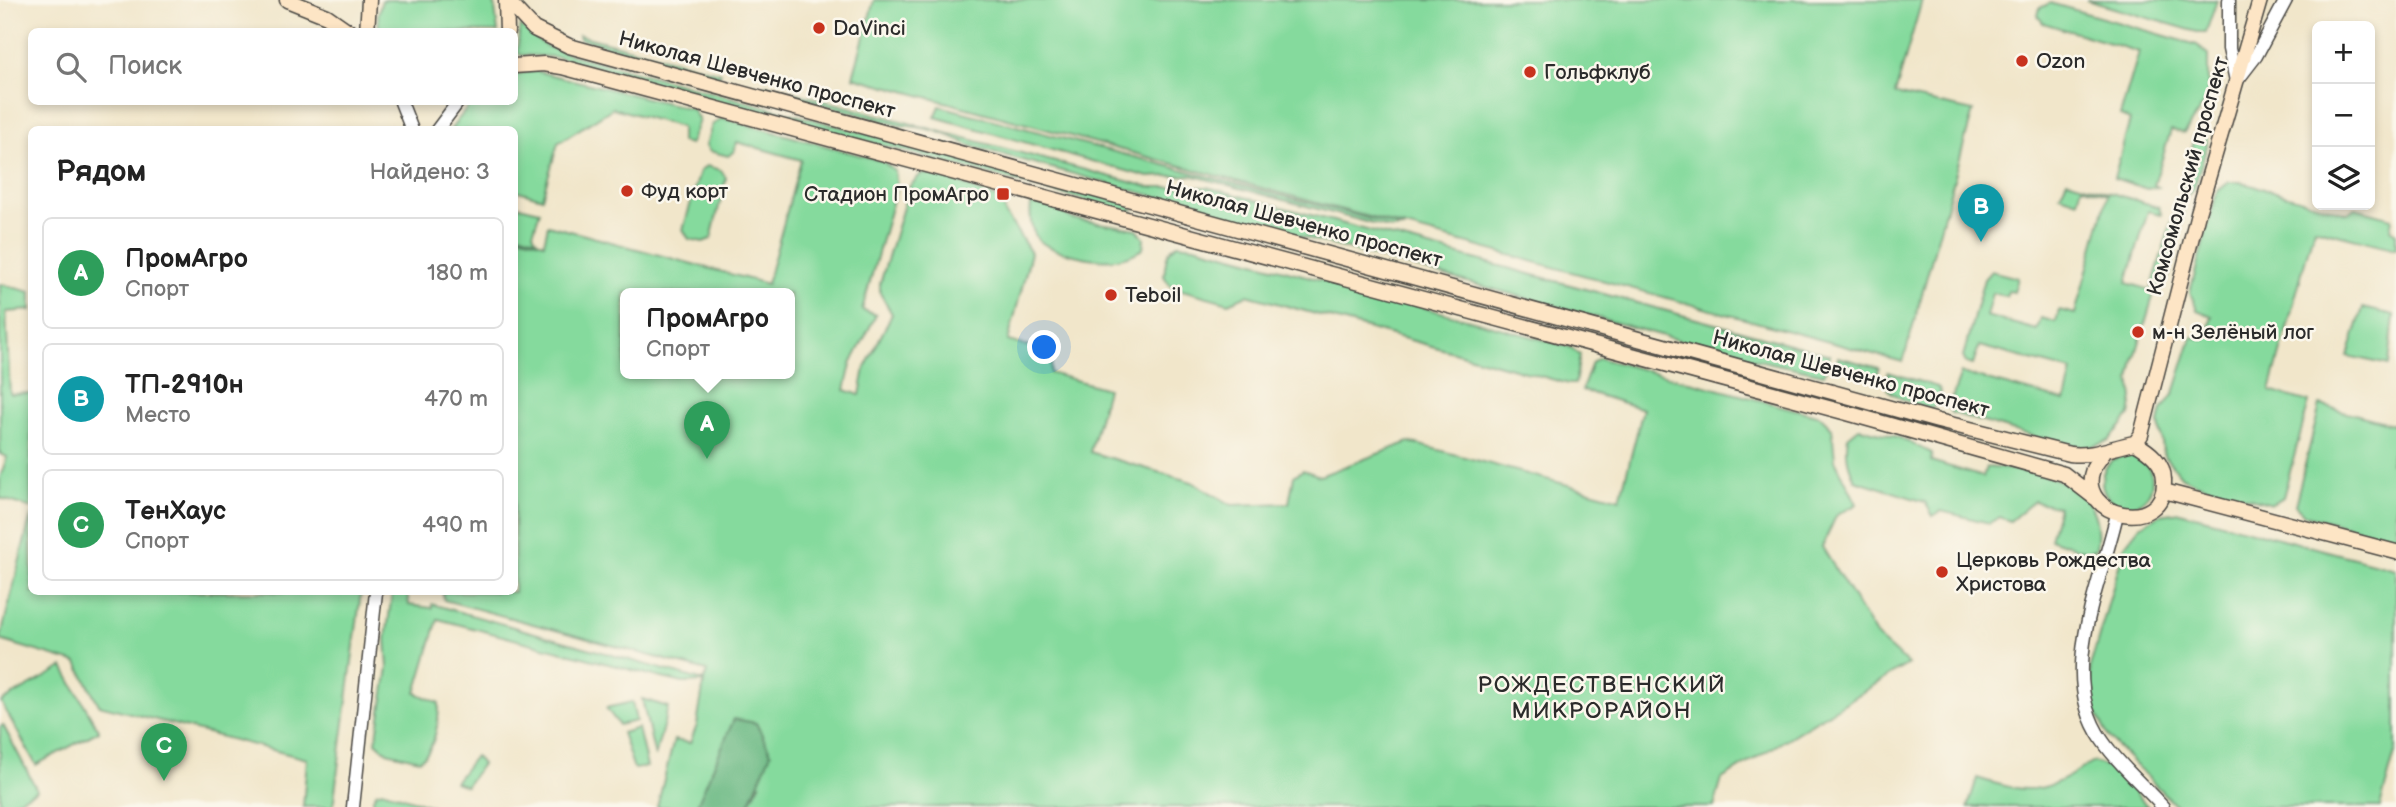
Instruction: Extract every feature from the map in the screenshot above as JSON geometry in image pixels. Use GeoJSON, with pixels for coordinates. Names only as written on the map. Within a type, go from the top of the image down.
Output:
{"type":"FeatureCollection","features":[{"type":"Feature","properties":{"kind":"main road"},"geometry":{"type":"LineString","coordinates":[[287,0],[327,16],[344,28]]}},
{"type":"Feature","properties":{"kind":"main road"},"geometry":{"type":"LineString","coordinates":[[367,28],[369,0]]}},
{"type":"Feature","properties":{"kind":"main road"},"geometry":{"type":"LineString","coordinates":[[507,0],[507,28]]}},
{"type":"Feature","properties":{"kind":"main road","name":"Николая Шевченко проспект"},"geometry":{"type":"LineString","coordinates":[[507,0],[534,29],[569,46],[1938,421],[2070,454],[2087,456],[2105,451]]}},
{"type":"Feature","properties":{"kind":"main road","name":"Комсомольский проспект"},"geometry":{"type":"LineString","coordinates":[[2135,443],[2141,435],[2198,213],[2260,0]]}},
{"type":"Feature","properties":{"kind":"main road","name":"Николая Шевченко проспект"},"geometry":{"type":"LineString","coordinates":[[518,66],[544,64],[562,67],[2064,474],[2098,499]]}},
{"type":"Feature","properties":{"kind":"main road"},"geometry":{"type":"LineString","coordinates":[[1166,230],[1172,211]]}},
{"type":"Feature","properties":{"kind":"main road"},"geometry":{"type":"LineString","coordinates":[[2135,443],[2159,462],[2164,475],[2164,491],[2148,511],[2135,516],[2117,514],[2098,499],[2092,488],[2093,470],[2105,451],[2135,443]]}},
{"type":"Feature","properties":{"kind":"main road"},"geometry":{"type":"LineString","coordinates":[[2164,491],[2396,552]]}},
{"type":"Feature","properties":{"kind":"street"},"geometry":{"type":"LineString","coordinates":[[2229,0],[2229,49],[2236,81]]}},
{"type":"Feature","properties":{"kind":"street"},"geometry":{"type":"LineString","coordinates":[[2236,81],[2256,56],[2286,0]]}},
{"type":"Feature","properties":{"kind":"street"},"geometry":{"type":"LineString","coordinates":[[402,105],[410,126]]}},
{"type":"Feature","properties":{"kind":"street"},"geometry":{"type":"LineString","coordinates":[[440,126],[456,105]]}},
{"type":"Feature","properties":{"kind":"street"},"geometry":{"type":"LineString","coordinates":[[2117,514],[2080,660],[2082,697],[2090,721],[2103,742],[2163,807]]}},
{"type":"Feature","properties":{"kind":"street"},"geometry":{"type":"LineString","coordinates":[[354,807],[376,595]]}},
{"type":"Feature","properties":{"kind":"green space"},"geometry":{"type":"Polygon","coordinates":[[[382,0],[494,0],[498,28],[379,28],[378,14],[382,0]]]}},
{"type":"Feature","properties":{"kind":"green space"},"geometry":{"type":"Polygon","coordinates":[[[874,0],[1922,0],[1895,94],[1973,111],[1903,362],[853,77],[874,0]]]}},
{"type":"Feature","properties":{"kind":"green space"},"geometry":{"type":"Polygon","coordinates":[[[2086,0],[2217,0],[2206,32],[2197,32],[2086,0]]]}},
{"type":"Feature","properties":{"kind":"green space"},"geometry":{"type":"Polygon","coordinates":[[[2050,3],[2197,45],[2208,54],[2208,98],[2184,133],[2171,130],[2154,185],[2158,187],[2147,189],[2114,178],[2130,120],[2120,116],[2139,52],[2043,23],[2038,15],[2040,8],[2050,3]]]}},
{"type":"Feature","properties":{"kind":"green space"},"geometry":{"type":"Polygon","coordinates":[[[520,26],[546,46],[573,55],[1128,204],[1134,210],[1127,212],[558,57],[520,55],[520,26]]]}},
{"type":"Feature","properties":{"kind":"green space"},"geometry":{"type":"Polygon","coordinates":[[[579,35],[721,73],[718,77],[580,39],[579,35]]]}},
{"type":"Feature","properties":{"kind":"green space"},"geometry":{"type":"Polygon","coordinates":[[[535,71],[692,109],[699,120],[690,144],[681,142],[681,127],[613,108],[558,143],[542,198],[518,191],[518,126],[453,126],[470,105],[518,105],[518,74],[535,71]]]}},
{"type":"Feature","properties":{"kind":"green space"},"geometry":{"type":"Polygon","coordinates":[[[766,85],[1149,187],[1207,187],[1830,355],[1824,374],[1733,355],[968,145],[934,130],[897,125],[764,88],[766,85]]]}},
{"type":"Feature","properties":{"kind":"green space"},"geometry":{"type":"Polygon","coordinates":[[[940,106],[1404,228],[1392,229],[1191,175],[1148,177],[935,117],[940,106]]]}},
{"type":"Feature","properties":{"kind":"green space"},"geometry":{"type":"Polygon","coordinates":[[[722,118],[882,161],[895,171],[897,186],[862,310],[876,315],[851,364],[845,390],[860,395],[865,368],[892,314],[880,293],[880,284],[909,187],[921,174],[943,177],[1003,199],[1005,213],[1031,253],[1008,341],[1053,353],[1050,373],[1107,389],[1090,452],[1192,482],[1232,505],[1289,503],[1294,476],[1303,470],[1320,476],[1409,442],[1620,499],[1643,409],[1582,390],[1592,363],[1599,358],[1820,416],[1832,428],[1835,460],[1857,504],[1836,516],[1822,547],[1878,638],[1908,664],[1722,779],[1714,807],[748,807],[760,784],[705,790],[696,807],[657,807],[674,740],[690,743],[697,725],[704,682],[683,683],[438,619],[416,693],[439,703],[432,743],[419,760],[387,752],[376,742],[388,668],[386,639],[392,595],[407,595],[409,605],[432,608],[432,604],[704,681],[707,671],[444,600],[443,595],[518,595],[518,236],[544,243],[548,225],[767,284],[801,160],[737,142],[734,152],[728,156],[709,151],[706,145],[712,125],[722,118]]]}},
{"type":"Feature","properties":{"kind":"green space"},"geometry":{"type":"Polygon","coordinates":[[[2200,135],[2207,139],[2207,146],[2194,188],[2182,197],[2179,190],[2194,142],[2200,135]]]}},
{"type":"Feature","properties":{"kind":"green space"},"geometry":{"type":"Polygon","coordinates":[[[706,166],[721,170],[726,178],[711,239],[703,242],[689,239],[683,230],[700,171],[706,166]]]}},
{"type":"Feature","properties":{"kind":"green space"},"geometry":{"type":"Polygon","coordinates":[[[2067,180],[2159,207],[2161,214],[2148,211],[2127,283],[2151,290],[2174,214],[2177,209],[2183,212],[2169,276],[2154,293],[2134,361],[2130,379],[2133,398],[2130,415],[2109,441],[2088,448],[2063,445],[1952,413],[1949,407],[1961,373],[2065,401],[2072,371],[1979,346],[1973,365],[1966,363],[1963,357],[1984,279],[1991,271],[2018,278],[2014,292],[2008,291],[2006,296],[1992,293],[1986,316],[2037,330],[2041,318],[2056,322],[2059,310],[2075,314],[2108,194],[2082,186],[2078,201],[2060,195],[2067,180]]]}},
{"type":"Feature","properties":{"kind":"green space"},"geometry":{"type":"Polygon","coordinates":[[[2229,182],[2240,182],[2312,203],[2312,210],[2337,210],[2347,213],[2363,210],[2392,218],[2390,229],[2396,233],[2396,249],[2314,228],[2270,391],[2309,402],[2283,497],[2272,504],[2197,484],[2182,477],[2164,456],[2159,423],[2162,410],[2174,393],[2192,337],[2205,339],[2212,316],[2197,310],[2190,292],[2217,192],[2229,182]]]}},
{"type":"Feature","properties":{"kind":"green space"},"geometry":{"type":"Polygon","coordinates":[[[1031,204],[1050,206],[1073,219],[1137,229],[1144,238],[1143,249],[1126,257],[1109,260],[1083,257],[1054,249],[1039,240],[1035,234],[1030,216],[1031,204]]]}},
{"type":"Feature","properties":{"kind":"green space"},"geometry":{"type":"Polygon","coordinates":[[[518,206],[540,211],[533,233],[536,239],[518,234],[518,206]]]}},
{"type":"Feature","properties":{"kind":"green space"},"geometry":{"type":"Polygon","coordinates":[[[1178,244],[1195,246],[1570,347],[1580,355],[1575,384],[1247,295],[1229,303],[1171,287],[1164,276],[1166,262],[1168,254],[1178,244]]]}},
{"type":"Feature","properties":{"kind":"green space"},"geometry":{"type":"Polygon","coordinates":[[[0,284],[28,291],[28,310],[6,312],[10,394],[28,393],[28,507],[0,498],[0,478],[7,457],[0,454],[0,284]]]}},
{"type":"Feature","properties":{"kind":"green space"},"geometry":{"type":"Polygon","coordinates":[[[2363,308],[2394,315],[2389,365],[2348,356],[2363,308]]]}},
{"type":"Feature","properties":{"kind":"green space"},"geometry":{"type":"Polygon","coordinates":[[[1838,357],[1879,368],[1877,376],[1836,365],[1838,357]]]}},
{"type":"Feature","properties":{"kind":"green space"},"geometry":{"type":"Polygon","coordinates":[[[1888,372],[1938,387],[1941,392],[1936,405],[1931,409],[1908,402],[1892,393],[1887,389],[1888,372]]]}},
{"type":"Feature","properties":{"kind":"green space"},"geometry":{"type":"Polygon","coordinates":[[[2320,405],[2396,425],[2396,441],[2390,463],[2396,465],[2396,539],[2305,515],[2295,505],[2320,405]]]}},
{"type":"Feature","properties":{"kind":"green space"},"geometry":{"type":"Polygon","coordinates":[[[1859,428],[1898,437],[1932,453],[1931,461],[1983,477],[1986,467],[2047,476],[2065,483],[2080,493],[2091,507],[2097,526],[2096,549],[2085,551],[2050,539],[2059,507],[2034,501],[2010,521],[2000,517],[1989,523],[1941,511],[1933,516],[1925,502],[1855,480],[1848,459],[1847,443],[1848,437],[1859,428]]]}},
{"type":"Feature","properties":{"kind":"green space"},"geometry":{"type":"Polygon","coordinates":[[[2127,456],[2145,463],[2152,481],[2145,499],[2127,506],[2109,499],[2102,481],[2109,463],[2127,456]]]}},
{"type":"Feature","properties":{"kind":"green space"},"geometry":{"type":"Polygon","coordinates":[[[2180,512],[2396,569],[2396,749],[2380,807],[2177,807],[2109,738],[2094,709],[2090,667],[2125,545],[2140,526],[2159,515],[2180,512]]]}},
{"type":"Feature","properties":{"kind":"green space"},"geometry":{"type":"Polygon","coordinates":[[[28,527],[28,595],[361,595],[333,807],[303,807],[307,759],[99,705],[77,663],[0,640],[28,527]]]}},
{"type":"Feature","properties":{"kind":"green space"},"geometry":{"type":"Polygon","coordinates":[[[63,667],[99,731],[36,765],[1,702],[63,667]]]}},
{"type":"Feature","properties":{"kind":"green space"},"geometry":{"type":"Polygon","coordinates":[[[642,699],[668,707],[655,757],[642,699]]]}},
{"type":"Feature","properties":{"kind":"green space"},"geometry":{"type":"Polygon","coordinates":[[[632,702],[636,721],[619,725],[606,708],[632,702]]]}},
{"type":"Feature","properties":{"kind":"green space"},"geometry":{"type":"Polygon","coordinates":[[[734,719],[756,723],[771,753],[748,807],[696,807],[734,719]]]}},
{"type":"Feature","properties":{"kind":"green space"},"geometry":{"type":"Polygon","coordinates":[[[3,725],[37,790],[10,804],[11,807],[0,807],[0,727],[3,725]]]}},
{"type":"Feature","properties":{"kind":"green space"},"geometry":{"type":"Polygon","coordinates":[[[638,728],[647,767],[634,769],[622,733],[638,728]]]}},
{"type":"Feature","properties":{"kind":"green space"},"geometry":{"type":"Polygon","coordinates":[[[475,756],[482,764],[466,786],[455,782],[475,756]]]}},
{"type":"Feature","properties":{"kind":"green space"},"geometry":{"type":"Polygon","coordinates":[[[2093,762],[2115,769],[2148,807],[1968,807],[1977,778],[2012,787],[2038,788],[2062,780],[2093,762]]]}},
{"type":"Feature","properties":{"kind":"green space"},"geometry":{"type":"Polygon","coordinates":[[[385,791],[434,807],[373,807],[373,798],[377,792],[385,791]]]}},
{"type":"Feature","properties":{"kind":"place","name":"DaVinci"},"geometry":{"type":"Point","coordinates":[819,28]}},
{"type":"Feature","properties":{"kind":"place","name":"Ozon"},"geometry":{"type":"Point","coordinates":[2022,61]}},
{"type":"Feature","properties":{"kind":"place","name":"Гольфклуб"},"geometry":{"type":"Point","coordinates":[1530,72]}},
{"type":"Feature","properties":{"kind":"place","name":"Фуд корт"},"geometry":{"type":"Point","coordinates":[627,191]}},
{"type":"Feature","properties":{"kind":"place","name":"Стадион ПромАгро"},"geometry":{"type":"Point","coordinates":[1003,194]}},
{"type":"Feature","properties":{"kind":"place","name":"ТП-2910н"},"geometry":{"type":"Point","coordinates":[1981,242]}},
{"type":"Feature","properties":{"kind":"place","name":"Teboil"},"geometry":{"type":"Point","coordinates":[1111,295]}},
{"type":"Feature","properties":{"kind":"place","name":"м-н Зелёный лог"},"geometry":{"type":"Point","coordinates":[2138,332]}},
{"type":"Feature","properties":{"kind":"place","name":"ПромАгро"},"geometry":{"type":"Point","coordinates":[707,459]}},
{"type":"Feature","properties":{"kind":"place","name":"Церковь Рождества Христова"},"geometry":{"type":"Point","coordinates":[1942,572]}},
{"type":"Feature","properties":{"kind":"place","name":"ТенХаус"},"geometry":{"type":"Point","coordinates":[164,781]}},
{"type":"Feature","properties":{"kind":"district","name":"РОЖДЕСТВЕНСКИЙ МИКРОРАЙОН"},"geometry":{"type":"Point","coordinates":[1602,698]}}]}
